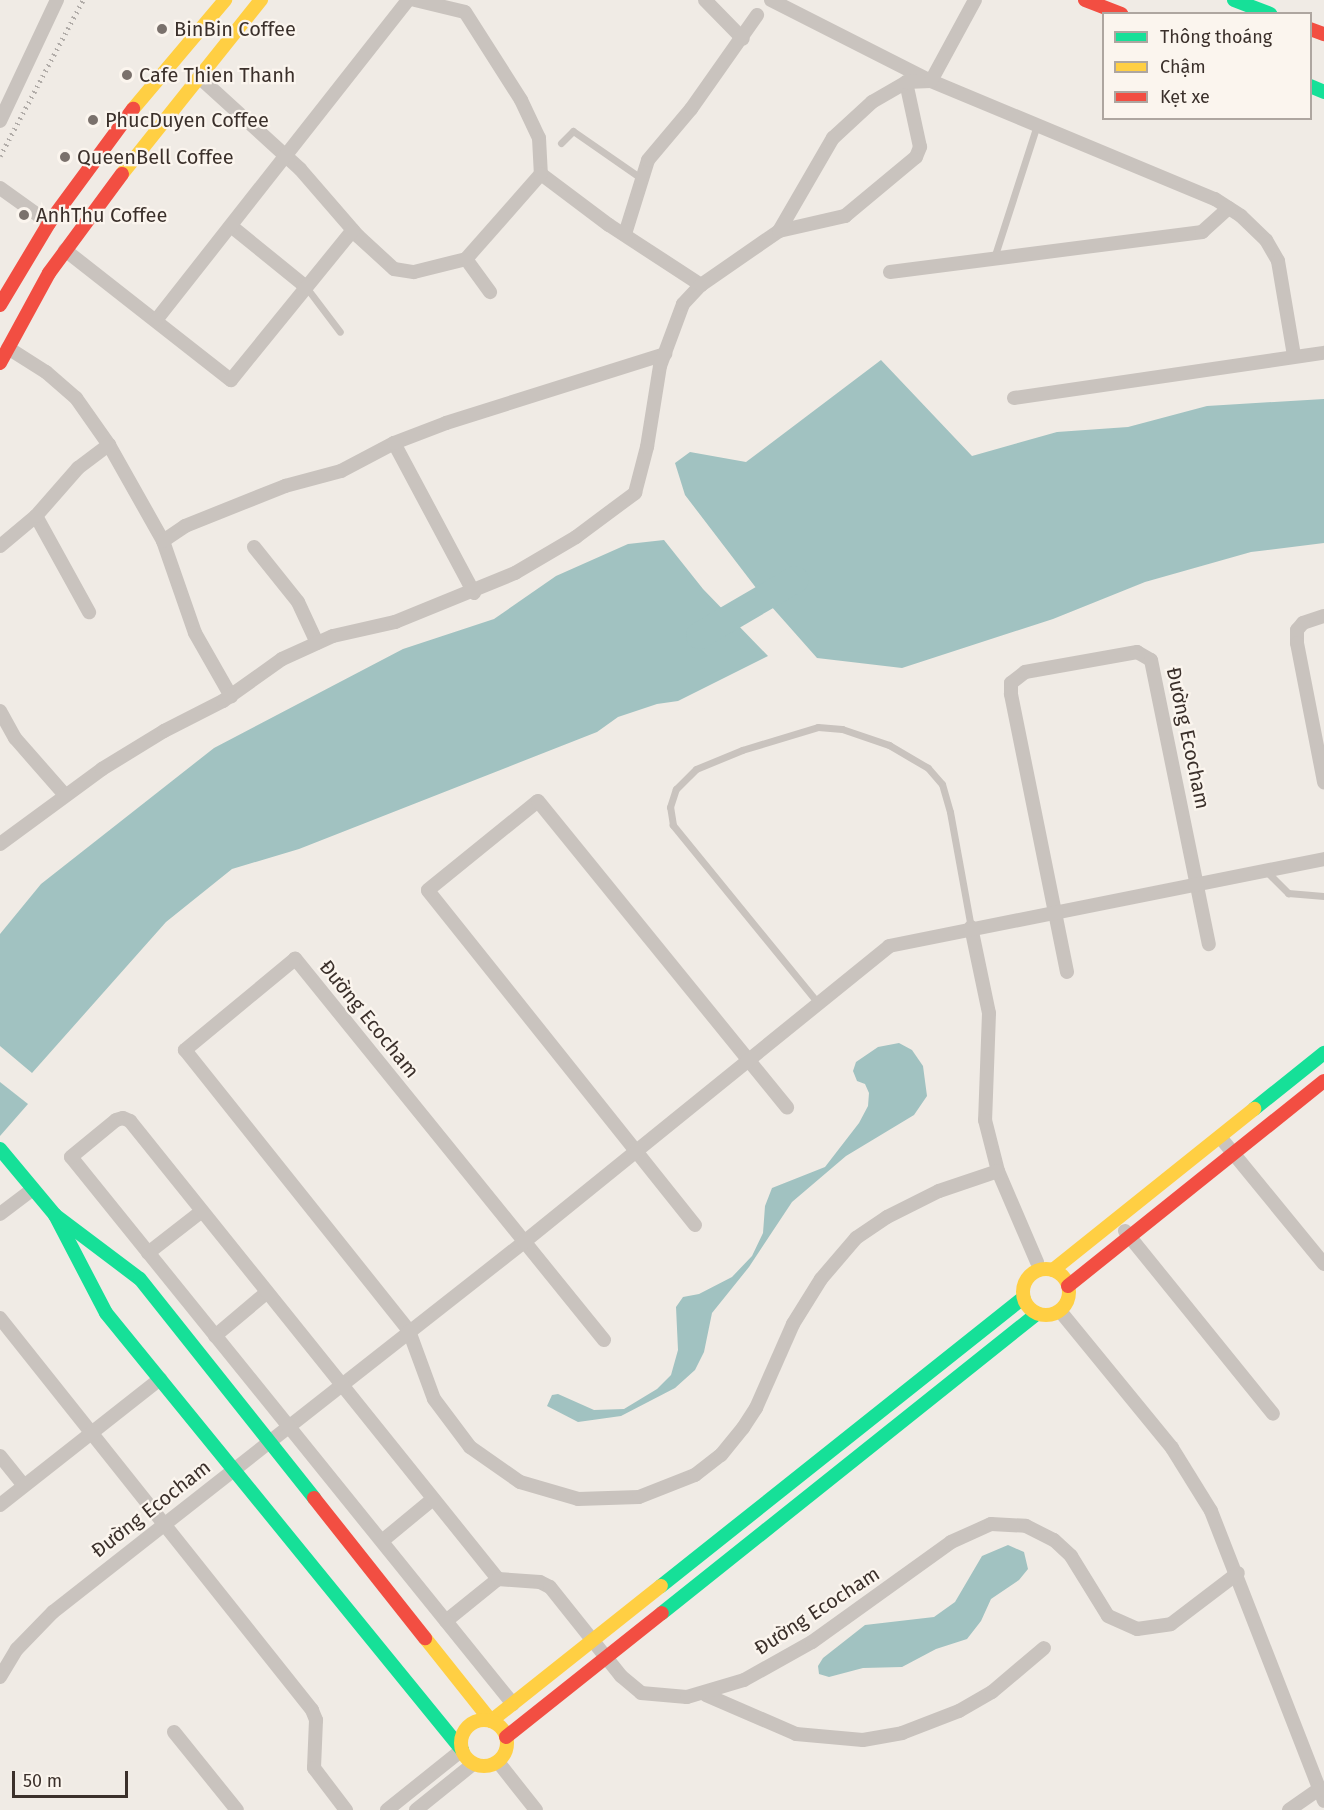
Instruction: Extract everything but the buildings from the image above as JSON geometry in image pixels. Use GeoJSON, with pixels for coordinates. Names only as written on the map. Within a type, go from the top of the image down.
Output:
{"type":"FeatureCollection","features":[{"type":"Feature","properties":{"kind":"main road"},"geometry":{"type":"LineString","coordinates":[[0,305],[49,223],[105,147],[225,0]]}},
{"type":"Feature","properties":{"kind":"main road"},"geometry":{"type":"LineString","coordinates":[[0,363],[65,250],[129,164],[261,0]]}},
{"type":"Feature","properties":{"kind":"main road"},"geometry":{"type":"LineString","coordinates":[[1086,0],[1116,12]]}},
{"type":"Feature","properties":{"kind":"main road"},"geometry":{"type":"LineString","coordinates":[[1234,0],[1265,12]]}},
{"type":"Feature","properties":{"kind":"main road"},"geometry":{"type":"LineString","coordinates":[[105,147],[129,164]]}},
{"type":"Feature","properties":{"kind":"main road"},"geometry":{"type":"LineString","coordinates":[[462,1750],[462,1737],[469,1725],[491,1721],[513,1704],[1023,1298],[1029,1277],[1040,1270],[1053,1270],[1324,1053]]}},
{"type":"Feature","properties":{"kind":"main road"},"geometry":{"type":"LineString","coordinates":[[1068,1286],[1131,1238],[1324,1081]]}},
{"type":"Feature","properties":{"kind":"main road"},"geometry":{"type":"LineString","coordinates":[[0,1149],[55,1215],[140,1280],[506,1737],[506,1750],[498,1762],[488,1766],[473,1764],[233,1470],[106,1313],[55,1215]]}},
{"type":"Feature","properties":{"kind":"main road"},"geometry":{"type":"LineString","coordinates":[[506,1737],[1037,1314],[1060,1311],[1068,1299],[1068,1286],[1053,1270]]}},
{"type":"Feature","properties":{"kind":"main road"},"geometry":{"type":"LineString","coordinates":[[1023,1298],[1037,1314]]}},
{"type":"Feature","properties":{"kind":"street"},"geometry":{"type":"LineString","coordinates":[[0,121],[3,105],[57,0]]}},
{"type":"Feature","properties":{"kind":"street"},"geometry":{"type":"LineString","coordinates":[[157,320],[408,0]]}},
{"type":"Feature","properties":{"kind":"street"},"geometry":{"type":"LineString","coordinates":[[199,77],[286,157],[383,260],[406,273],[466,259],[541,174],[539,138],[521,100],[465,12],[415,0]]}},
{"type":"Feature","properties":{"kind":"street"},"geometry":{"type":"LineString","coordinates":[[705,0],[743,39]]}},
{"type":"Feature","properties":{"kind":"street"},"geometry":{"type":"LineString","coordinates":[[771,0],[930,81],[1215,199],[1229,208],[1266,240],[1278,261],[1294,356]]}},
{"type":"Feature","properties":{"kind":"street"},"geometry":{"type":"LineString","coordinates":[[930,81],[975,0]]}},
{"type":"Feature","properties":{"kind":"street"},"geometry":{"type":"LineString","coordinates":[[625,234],[648,160],[743,39],[757,15]]}},
{"type":"Feature","properties":{"kind":"street"},"geometry":{"type":"LineString","coordinates":[[779,231],[832,138],[873,102],[906,82],[930,81]]}},
{"type":"Feature","properties":{"kind":"street"},"geometry":{"type":"LineString","coordinates":[[0,844],[64,794],[164,730],[227,699],[282,659],[358,627],[394,622],[474,593],[576,537],[635,493],[665,354],[683,304],[701,285],[779,231],[845,216],[916,157],[920,147],[906,82]]}},
{"type":"Feature","properties":{"kind":"street"},"geometry":{"type":"LineString","coordinates":[[541,174],[701,285]]}},
{"type":"Feature","properties":{"kind":"street"},"geometry":{"type":"LineString","coordinates":[[0,188],[49,223]]}},
{"type":"Feature","properties":{"kind":"street"},"geometry":{"type":"LineString","coordinates":[[890,272],[1202,232],[1229,208]]}},
{"type":"Feature","properties":{"kind":"street"},"geometry":{"type":"LineString","coordinates":[[231,225],[306,287]]}},
{"type":"Feature","properties":{"kind":"street"},"geometry":{"type":"LineString","coordinates":[[65,250],[231,380],[353,230]]}},
{"type":"Feature","properties":{"kind":"street"},"geometry":{"type":"LineString","coordinates":[[466,259],[490,292]]}},
{"type":"Feature","properties":{"kind":"street"},"geometry":{"type":"LineString","coordinates":[[8,348],[46,372],[76,398],[136,488],[163,541],[195,633],[227,699]]}},
{"type":"Feature","properties":{"kind":"street"},"geometry":{"type":"LineString","coordinates":[[1014,399],[1324,353]]}},
{"type":"Feature","properties":{"kind":"street"},"geometry":{"type":"LineString","coordinates":[[163,541],[185,526],[285,486],[341,471],[394,442],[665,354]]}},
{"type":"Feature","properties":{"kind":"street"},"geometry":{"type":"LineString","coordinates":[[394,442],[474,593]]}},
{"type":"Feature","properties":{"kind":"street"},"geometry":{"type":"LineString","coordinates":[[0,546],[36,516],[64,480],[109,445]]}},
{"type":"Feature","properties":{"kind":"street"},"geometry":{"type":"LineString","coordinates":[[36,516],[89,612]]}},
{"type":"Feature","properties":{"kind":"street"},"geometry":{"type":"LineString","coordinates":[[254,547],[298,602],[317,643]]}},
{"type":"Feature","properties":{"kind":"street"},"geometry":{"type":"LineString","coordinates":[[1324,616],[1303,623],[1297,630],[1297,643],[1324,782]]}},
{"type":"Feature","properties":{"kind":"street","name":"Đường Ecocham"},"geometry":{"type":"LineString","coordinates":[[1067,972],[1011,694],[1011,683],[1026,672],[1137,652],[1151,660],[1209,944]]}},
{"type":"Feature","properties":{"kind":"street"},"geometry":{"type":"LineString","coordinates":[[0,711],[15,738],[64,794]]}},
{"type":"Feature","properties":{"kind":"street"},"geometry":{"type":"LineString","coordinates":[[695,1225],[428,890],[538,801],[787,1107]]}},
{"type":"Feature","properties":{"kind":"street","name":"Đường Ecocham"},"geometry":{"type":"LineString","coordinates":[[0,1677],[16,1649],[40,1623],[524,1242],[890,946],[970,927],[1324,859]]}},
{"type":"Feature","properties":{"kind":"street"},"geometry":{"type":"LineString","coordinates":[[970,927],[988,1014],[985,1120],[998,1171],[1037,1262]]}},
{"type":"Feature","properties":{"kind":"street","name":"Đường Ecocham"},"geometry":{"type":"LineString","coordinates":[[604,1340],[295,959],[185,1050],[409,1331],[423,1373],[444,1416],[470,1447],[493,1466],[548,1493],[588,1500],[639,1497],[695,1476],[721,1455],[756,1408],[793,1324],[821,1280],[856,1238],[887,1217],[939,1191],[998,1171]]}},
{"type":"Feature","properties":{"kind":"street"},"geometry":{"type":"LineString","coordinates":[[446,1621],[498,1579],[126,1119],[116,1120],[71,1157],[513,1704]]}},
{"type":"Feature","properties":{"kind":"street"},"geometry":{"type":"LineString","coordinates":[[1220,1137],[1324,1264]]}},
{"type":"Feature","properties":{"kind":"street"},"geometry":{"type":"LineString","coordinates":[[0,1214],[33,1189]]}},
{"type":"Feature","properties":{"kind":"street"},"geometry":{"type":"LineString","coordinates":[[148,1253],[202,1211]]}},
{"type":"Feature","properties":{"kind":"street"},"geometry":{"type":"LineString","coordinates":[[1116,1220],[1273,1413]]}},
{"type":"Feature","properties":{"kind":"street"},"geometry":{"type":"LineString","coordinates":[[215,1336],[266,1293]]}},
{"type":"Feature","properties":{"kind":"street"},"geometry":{"type":"LineString","coordinates":[[1060,1311],[1186,1468],[1211,1511],[1238,1573],[1321,1795],[1288,1810]]}},
{"type":"Feature","properties":{"kind":"street"},"geometry":{"type":"LineString","coordinates":[[0,1318],[312,1710],[316,1720],[314,1768],[346,1810]]}},
{"type":"Feature","properties":{"kind":"street"},"geometry":{"type":"LineString","coordinates":[[0,1504],[160,1379]]}},
{"type":"Feature","properties":{"kind":"street"},"geometry":{"type":"LineString","coordinates":[[0,1456],[24,1486]]}},
{"type":"Feature","properties":{"kind":"street"},"geometry":{"type":"LineString","coordinates":[[382,1541],[433,1499]]}},
{"type":"Feature","properties":{"kind":"street","name":"Đường Ecocham"},"geometry":{"type":"LineString","coordinates":[[498,1579],[546,1583],[606,1658],[641,1693],[669,1698],[706,1695],[790,1656],[951,1542],[990,1524],[1026,1526],[1054,1540],[1071,1556],[1104,1612],[1131,1628],[1148,1630],[1171,1624],[1238,1573]]}},
{"type":"Feature","properties":{"kind":"street"},"geometry":{"type":"LineString","coordinates":[[706,1695],[795,1734],[829,1740],[863,1740],[902,1733],[959,1711],[992,1692],[1044,1648]]}},
{"type":"Feature","properties":{"kind":"street"},"geometry":{"type":"LineString","coordinates":[[174,1732],[237,1810]]}},
{"type":"Feature","properties":{"kind":"street"},"geometry":{"type":"LineString","coordinates":[[387,1810],[462,1750]]}},
{"type":"Feature","properties":{"kind":"street"},"geometry":{"type":"LineString","coordinates":[[498,1762],[537,1810]]}},
{"type":"Feature","properties":{"kind":"street"},"geometry":{"type":"LineString","coordinates":[[416,1810],[473,1764]]}},
{"type":"Feature","properties":{"kind":"lane"},"geometry":{"type":"LineString","coordinates":[[994,258],[1037,125]]}},
{"type":"Feature","properties":{"kind":"lane"},"geometry":{"type":"LineString","coordinates":[[561,143],[573,131],[642,178]]}},
{"type":"Feature","properties":{"kind":"lane"},"geometry":{"type":"LineString","coordinates":[[306,287],[340,332]]}},
{"type":"Feature","properties":{"kind":"lane"},"geometry":{"type":"LineString","coordinates":[[818,1004],[673,825],[670,807],[676,789],[696,770],[796,731],[818,727],[842,729],[889,745],[928,768],[942,784],[950,812],[970,927]]}},
{"type":"Feature","properties":{"kind":"lane"},"geometry":{"type":"LineString","coordinates":[[1265,870],[1288,893],[1324,896]]}},
{"type":"Feature","properties":{"kind":"water"},"geometry":{"type":"Polygon","coordinates":[[[881,360],[972,456],[1057,432],[1128,427],[1207,406],[1324,399],[1324,543],[1251,552],[1145,582],[1053,619],[902,668],[817,658],[763,597],[685,495],[675,463],[690,452],[746,462],[881,360]]]}},
{"type":"Feature","properties":{"kind":"water"},"geometry":{"type":"Polygon","coordinates":[[[664,540],[703,589],[768,656],[678,701],[657,704],[618,717],[597,732],[299,849],[232,869],[166,922],[32,1073],[0,1046],[0,934],[41,884],[214,748],[403,649],[494,619],[556,576],[628,544],[664,540]]]}},
{"type":"Feature","properties":{"kind":"water"},"geometry":{"type":"Polygon","coordinates":[[[899,1043],[912,1050],[923,1066],[927,1096],[914,1115],[846,1156],[792,1202],[749,1267],[712,1313],[704,1352],[695,1370],[675,1388],[621,1416],[578,1422],[547,1406],[552,1395],[558,1394],[594,1410],[624,1409],[657,1389],[671,1375],[678,1350],[676,1307],[683,1297],[699,1294],[732,1277],[752,1256],[763,1233],[765,1206],[772,1188],[825,1167],[859,1123],[868,1106],[869,1093],[865,1084],[857,1081],[853,1071],[856,1062],[878,1047],[899,1043]]]}},
{"type":"Feature","properties":{"kind":"water"},"geometry":{"type":"Polygon","coordinates":[[[0,1082],[28,1104],[0,1136],[0,1082]]]}},
{"type":"Feature","properties":{"kind":"water"},"geometry":{"type":"Polygon","coordinates":[[[1008,1545],[1024,1552],[1028,1569],[1019,1580],[991,1599],[981,1621],[967,1639],[936,1649],[902,1667],[863,1668],[829,1677],[819,1674],[818,1666],[823,1658],[865,1625],[934,1617],[955,1602],[982,1556],[1008,1545]]]}},
{"type":"Feature","properties":{"kind":"waterway"},"geometry":{"type":"LineString","coordinates":[[699,635],[795,579]]}},
{"type":"Feature","properties":{"kind":"waterway"},"geometry":{"type":"LineString","coordinates":[[734,621],[763,597]]}},
{"type":"Feature","properties":{"kind":"railway"},"geometry":{"type":"LineString","coordinates":[[0,156],[83,0]]}},
{"type":"Feature","properties":{"kind":"traffic: fast"},"geometry":{"type":"LineString","coordinates":[[1234,0],[1265,12]]}},
{"type":"Feature","properties":{"kind":"traffic: fast"},"geometry":{"type":"LineString","coordinates":[[1312,87],[1324,92]]}},
{"type":"Feature","properties":{"kind":"traffic: fast"},"geometry":{"type":"LineString","coordinates":[[1254,1109],[1324,1053]]}},
{"type":"Feature","properties":{"kind":"traffic: fast"},"geometry":{"type":"LineString","coordinates":[[0,1149],[55,1215],[106,1313],[462,1750]]}},
{"type":"Feature","properties":{"kind":"traffic: fast"},"geometry":{"type":"LineString","coordinates":[[55,1215],[140,1279],[314,1498]]}},
{"type":"Feature","properties":{"kind":"traffic: fast"},"geometry":{"type":"LineString","coordinates":[[661,1586],[1023,1298]]}},
{"type":"Feature","properties":{"kind":"traffic: fast"},"geometry":{"type":"LineString","coordinates":[[662,1613],[1037,1314]]}},
{"type":"Feature","properties":{"kind":"traffic: slow"},"geometry":{"type":"LineString","coordinates":[[133,109],[225,0]]}},
{"type":"Feature","properties":{"kind":"traffic: slow"},"geometry":{"type":"LineString","coordinates":[[122,174],[261,0]]}},
{"type":"Feature","properties":{"kind":"traffic: slow"},"geometry":{"type":"LineString","coordinates":[[1053,1270],[1254,1109]]}},
{"type":"Feature","properties":{"kind":"traffic: slow"},"geometry":{"type":"LineString","coordinates":[[1046,1269],[1062,1276],[1069,1292],[1062,1308],[1046,1315],[1030,1308],[1023,1292],[1030,1276],[1046,1269]]}},
{"type":"Feature","properties":{"kind":"traffic: slow"},"geometry":{"type":"LineString","coordinates":[[425,1638],[491,1721],[661,1586]]}},
{"type":"Feature","properties":{"kind":"traffic: slow"},"geometry":{"type":"LineString","coordinates":[[484,1720],[500,1727],[507,1743],[500,1759],[484,1766],[468,1759],[461,1743],[468,1727],[484,1720]]}},
{"type":"Feature","properties":{"kind":"traffic: jam"},"geometry":{"type":"LineString","coordinates":[[1085,0],[1116,12]]}},
{"type":"Feature","properties":{"kind":"traffic: jam"},"geometry":{"type":"LineString","coordinates":[[1312,30],[1324,34]]}},
{"type":"Feature","properties":{"kind":"traffic: jam"},"geometry":{"type":"LineString","coordinates":[[0,305],[49,223],[133,109]]}},
{"type":"Feature","properties":{"kind":"traffic: jam"},"geometry":{"type":"LineString","coordinates":[[0,363],[49,273],[122,174]]}},
{"type":"Feature","properties":{"kind":"traffic: jam"},"geometry":{"type":"LineString","coordinates":[[1068,1286],[1324,1081]]}},
{"type":"Feature","properties":{"kind":"traffic: jam"},"geometry":{"type":"LineString","coordinates":[[314,1498],[425,1638]]}},
{"type":"Feature","properties":{"kind":"traffic: jam"},"geometry":{"type":"LineString","coordinates":[[506,1737],[662,1613]]}},
{"type":"Feature","properties":{"kind":"place","name":"BinBin Coffee"},"geometry":{"type":"Point","coordinates":[162,29]}},
{"type":"Feature","properties":{"kind":"place","name":"Cafe Thien Thanh"},"geometry":{"type":"Point","coordinates":[127,75]}},
{"type":"Feature","properties":{"kind":"place","name":"PhucDuyen Coffee"},"geometry":{"type":"Point","coordinates":[93,120]}},
{"type":"Feature","properties":{"kind":"place","name":"QueenBell Coffee"},"geometry":{"type":"Point","coordinates":[65,157]}},
{"type":"Feature","properties":{"kind":"place","name":"AnhThu Coffee"},"geometry":{"type":"Point","coordinates":[24,215]}}]}
